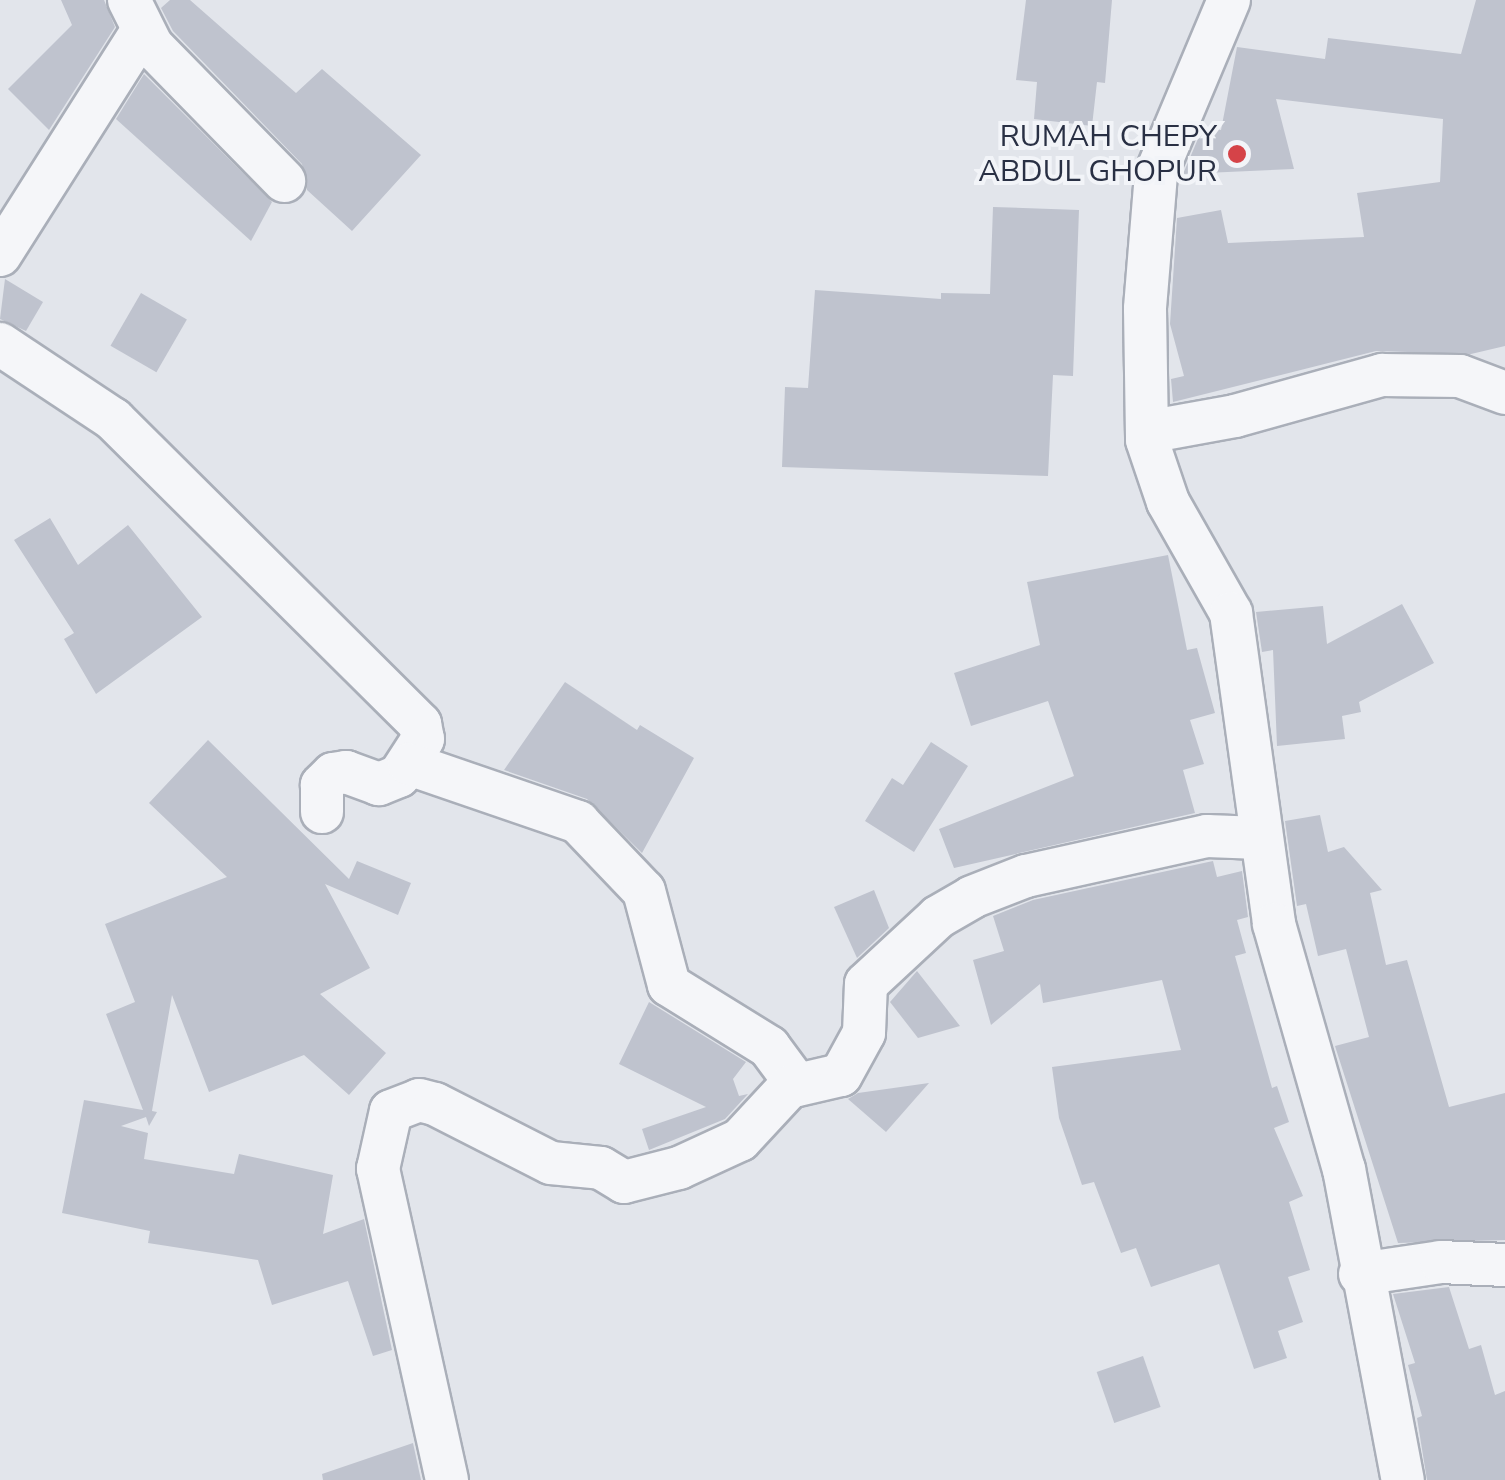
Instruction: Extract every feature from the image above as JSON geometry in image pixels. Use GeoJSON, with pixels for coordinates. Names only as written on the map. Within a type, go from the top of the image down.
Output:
{"type":"FeatureCollection","features":[{"type":"Feature","properties":{"kind":"street"},"geometry":{"type":"LineString","coordinates":[[1230,0],[1156,174],[1144,310],[1147,432],[1168,502],[1230,613],[1274,924],[1344,1168],[1360,1274],[1404,1480]]}},
{"type":"Feature","properties":{"kind":"street"},"geometry":{"type":"LineString","coordinates":[[0,255],[136,15],[284,181]]}},
{"type":"Feature","properties":{"kind":"street"},"geometry":{"type":"LineString","coordinates":[[0,344],[112,419],[416,720],[424,734],[409,764],[386,783],[333,774],[322,786],[322,812]]}},
{"type":"Feature","properties":{"kind":"street"},"geometry":{"type":"LineString","coordinates":[[1147,432],[1235,416],[1382,375],[1460,376],[1505,393]]}},
{"type":"Feature","properties":{"kind":"street"},"geometry":{"type":"LineString","coordinates":[[409,764],[578,822],[644,892],[670,985],[769,1047],[797,1086]]}},
{"type":"Feature","properties":{"kind":"street"},"geometry":{"type":"LineString","coordinates":[[447,1480],[378,1170],[390,1112],[419,1100],[434,1104],[551,1163],[602,1168],[624,1182],[679,1168],[740,1140],[797,1086],[842,1075],[864,1033],[866,984],[938,917],[972,897],[1026,876],[1207,836],[1260,838]]}},
{"type":"Feature","properties":{"kind":"street"},"geometry":{"type":"LineString","coordinates":[[1360,1274],[1441,1262],[1505,1264]]}},
{"type":"Feature","properties":{"kind":"building"},"geometry":{"type":"Polygon","coordinates":[[[61,0],[104,0],[115,27],[49,130],[8,89],[72,25],[61,0]]]}},
{"type":"Feature","properties":{"kind":"building"},"geometry":{"type":"Polygon","coordinates":[[[170,0],[190,0],[296,93],[322,69],[421,155],[352,231],[307,190],[302,164],[173,31],[161,8],[170,0]]]}},
{"type":"Feature","properties":{"kind":"building"},"geometry":{"type":"Polygon","coordinates":[[[1026,0],[1112,0],[1105,83],[1097,82],[1092,126],[1034,119],[1037,82],[1016,80],[1026,0]]]}},
{"type":"Feature","properties":{"kind":"building"},"geometry":{"type":"Polygon","coordinates":[[[1476,0],[1505,0],[1505,346],[1471,354],[1376,351],[1173,402],[1171,379],[1184,376],[1170,324],[1177,218],[1221,210],[1228,243],[1364,237],[1357,193],[1440,182],[1443,119],[1276,99],[1294,169],[1183,174],[1203,127],[1221,130],[1237,47],[1325,59],[1328,38],[1461,54],[1476,0]]]}},
{"type":"Feature","properties":{"kind":"building"},"geometry":{"type":"Polygon","coordinates":[[[144,74],[272,202],[251,241],[116,119],[144,74]]]}},
{"type":"Feature","properties":{"kind":"building"},"geometry":{"type":"Polygon","coordinates":[[[993,207],[1079,210],[1073,376],[1053,375],[1048,476],[782,467],[785,387],[808,388],[815,290],[941,299],[941,293],[990,294],[993,207]]]}},
{"type":"Feature","properties":{"kind":"building"},"geometry":{"type":"Polygon","coordinates":[[[5,279],[43,302],[26,331],[0,319],[5,279]]]}},
{"type":"Feature","properties":{"kind":"building"},"geometry":{"type":"Polygon","coordinates":[[[141,293],[187,320],[156,372],[110,346],[141,293]]]}},
{"type":"Feature","properties":{"kind":"building"},"geometry":{"type":"Polygon","coordinates":[[[50,518],[78,565],[128,525],[202,617],[96,694],[64,639],[74,633],[14,540],[50,518]]]}},
{"type":"Feature","properties":{"kind":"building"},"geometry":{"type":"Polygon","coordinates":[[[1168,555],[1187,650],[1197,648],[1215,713],[1190,720],[1204,764],[1183,770],[1195,813],[954,868],[939,829],[1074,776],[1048,701],[971,726],[954,673],[1040,645],[1027,582],[1168,555]]]}},
{"type":"Feature","properties":{"kind":"building"},"geometry":{"type":"Polygon","coordinates":[[[1402,604],[1434,663],[1359,702],[1361,712],[1342,716],[1345,739],[1277,746],[1273,650],[1262,652],[1256,612],[1323,606],[1327,644],[1402,604]]]}},
{"type":"Feature","properties":{"kind":"building"},"geometry":{"type":"Polygon","coordinates":[[[565,682],[637,730],[640,725],[694,758],[642,853],[587,799],[504,770],[565,682]]]}},
{"type":"Feature","properties":{"kind":"building"},"geometry":{"type":"Polygon","coordinates":[[[208,740],[349,879],[357,861],[411,883],[398,915],[325,884],[370,968],[320,994],[386,1053],[349,1095],[304,1055],[209,1092],[172,995],[152,1111],[157,1112],[149,1126],[146,1117],[121,1126],[148,1133],[144,1159],[234,1174],[239,1154],[333,1175],[323,1234],[364,1219],[392,1350],[373,1356],[348,1281],[272,1305],[258,1260],[148,1243],[150,1231],[62,1213],[84,1100],[143,1110],[106,1014],[135,1002],[105,924],[227,877],[149,803],[208,740]]]}},
{"type":"Feature","properties":{"kind":"building"},"geometry":{"type":"Polygon","coordinates":[[[931,742],[968,766],[914,852],[865,821],[892,778],[903,785],[931,742]]]}},
{"type":"Feature","properties":{"kind":"building"},"geometry":{"type":"Polygon","coordinates":[[[1320,815],[1328,852],[1344,847],[1382,890],[1370,893],[1386,965],[1407,960],[1449,1107],[1505,1093],[1505,1240],[1398,1243],[1335,1046],[1369,1037],[1346,949],[1318,956],[1306,904],[1297,906],[1285,821],[1320,815]]]}},
{"type":"Feature","properties":{"kind":"building"},"geometry":{"type":"Polygon","coordinates":[[[1213,861],[1217,877],[1242,871],[1248,917],[1237,920],[1246,953],[1235,956],[1272,1088],[1277,1086],[1289,1122],[1274,1128],[1303,1196],[1289,1202],[1310,1270],[1288,1277],[1303,1322],[1278,1331],[1287,1358],[1254,1369],[1219,1264],[1151,1287],[1136,1248],[1121,1253],[1094,1182],[1082,1185],[1059,1118],[1052,1067],[1181,1050],[1162,980],[1043,1003],[1040,984],[991,1025],[973,960],[1004,951],[993,916],[1033,900],[1213,861]]]}},
{"type":"Feature","properties":{"kind":"building"},"geometry":{"type":"Polygon","coordinates":[[[874,890],[889,928],[857,958],[834,907],[874,890]]]}},
{"type":"Feature","properties":{"kind":"building"},"geometry":{"type":"Polygon","coordinates":[[[917,971],[960,1026],[918,1038],[890,1002],[917,971]]]}},
{"type":"Feature","properties":{"kind":"building"},"geometry":{"type":"Polygon","coordinates":[[[649,1002],[746,1062],[733,1079],[739,1096],[748,1094],[725,1119],[649,1150],[642,1129],[706,1107],[619,1064],[649,1002]]]}},
{"type":"Feature","properties":{"kind":"building"},"geometry":{"type":"Polygon","coordinates":[[[929,1083],[886,1132],[848,1099],[858,1093],[929,1083]]]}},
{"type":"Feature","properties":{"kind":"building"},"geometry":{"type":"Polygon","coordinates":[[[1449,1287],[1469,1349],[1481,1345],[1495,1395],[1505,1391],[1505,1480],[1427,1480],[1417,1418],[1422,1416],[1408,1365],[1415,1363],[1393,1294],[1449,1287]]]}},
{"type":"Feature","properties":{"kind":"building"},"geometry":{"type":"Polygon","coordinates":[[[1143,1356],[1161,1407],[1114,1423],[1097,1372],[1143,1356]]]}},
{"type":"Feature","properties":{"kind":"building"},"geometry":{"type":"Polygon","coordinates":[[[413,1443],[421,1480],[323,1480],[322,1474],[413,1443]]]}},
{"type":"Feature","properties":{"kind":"place","name":"RUMAH CHEPY ABDUL GHOPUR"},"geometry":{"type":"Point","coordinates":[1237,154]}}]}
